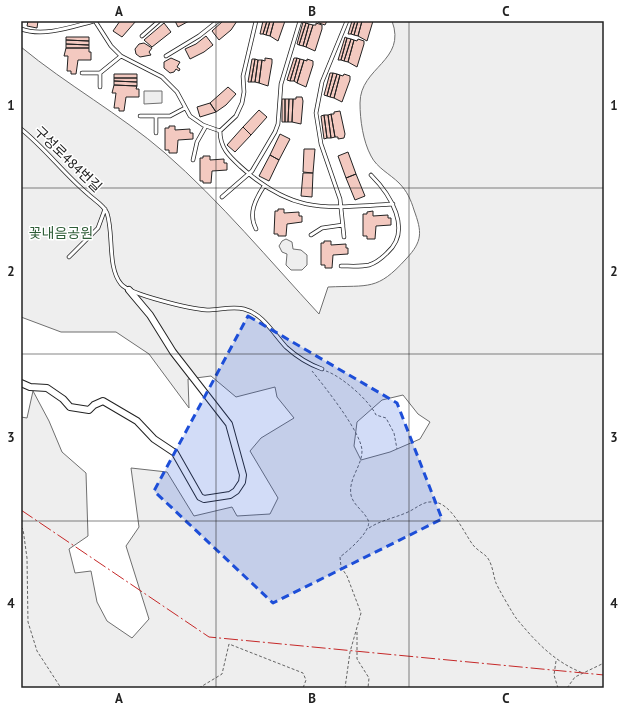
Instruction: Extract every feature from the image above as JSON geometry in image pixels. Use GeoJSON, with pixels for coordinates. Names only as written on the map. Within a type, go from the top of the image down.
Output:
{"type":"FeatureCollection","features":[{"type":"Feature","properties":{"kind":"street"},"geometry":{"type":"LineString","coordinates":[[21,383],[30,387],[47,388],[63,399],[70,407],[89,410],[94,405],[103,401],[137,421],[154,439],[175,453],[200,497],[204,499],[230,495],[241,486],[243,475],[229,424],[173,352],[150,315],[129,290]]}},
{"type":"Feature","properties":{"kind":"lane"},"geometry":{"type":"LineString","coordinates":[[21,29],[30,32],[46,32],[95,21],[109,43],[121,56],[162,77],[177,92],[185,108],[194,119],[206,126],[220,131]]}},
{"type":"Feature","properties":{"kind":"lane"},"geometry":{"type":"LineString","coordinates":[[142,36],[159,21]]}},
{"type":"Feature","properties":{"kind":"lane"},"geometry":{"type":"LineString","coordinates":[[166,56],[199,36],[218,21]]}},
{"type":"Feature","properties":{"kind":"lane"},"geometry":{"type":"LineString","coordinates":[[256,21],[243,76],[244,92],[242,103],[236,116],[220,131],[220,140],[224,150],[264,186],[299,203],[321,207],[393,204]]}},
{"type":"Feature","properties":{"kind":"lane"},"geometry":{"type":"LineString","coordinates":[[222,197],[254,168],[277,128],[281,84],[300,21]]}},
{"type":"Feature","properties":{"kind":"lane"},"geometry":{"type":"LineString","coordinates":[[344,237],[342,207],[321,144],[316,113],[322,82],[347,21]]}},
{"type":"Feature","properties":{"kind":"lane"},"geometry":{"type":"LineString","coordinates":[[82,73],[100,73],[121,56]]}},
{"type":"Feature","properties":{"kind":"lane"},"geometry":{"type":"LineString","coordinates":[[100,73],[100,87]]}},
{"type":"Feature","properties":{"kind":"lane"},"geometry":{"type":"LineString","coordinates":[[140,116],[170,116],[185,108]]}},
{"type":"Feature","properties":{"kind":"lane"},"geometry":{"type":"LineString","coordinates":[[156,116],[156,133]]}},
{"type":"Feature","properties":{"kind":"lane"},"geometry":{"type":"LineString","coordinates":[[194,160],[197,142],[206,126]]}},
{"type":"Feature","properties":{"kind":"lane","name":"구성로484번길"},"geometry":{"type":"LineString","coordinates":[[21,129],[40,145],[69,178],[105,209],[110,224],[115,272],[121,284],[129,290]]}},
{"type":"Feature","properties":{"kind":"lane"},"geometry":{"type":"LineString","coordinates":[[341,266],[371,264],[389,252],[394,244],[398,230],[397,216],[393,204],[383,188],[371,175]]}},
{"type":"Feature","properties":{"kind":"lane"},"geometry":{"type":"LineString","coordinates":[[256,229],[252,221],[252,213],[255,203],[264,186]]}},
{"type":"Feature","properties":{"kind":"lane"},"geometry":{"type":"LineString","coordinates":[[69,257],[98,228],[105,209]]}},
{"type":"Feature","properties":{"kind":"lane"},"geometry":{"type":"LineString","coordinates":[[311,235],[326,227],[343,225]]}},
{"type":"Feature","properties":{"kind":"lane"},"geometry":{"type":"LineString","coordinates":[[129,290],[150,297],[204,309],[234,308],[250,311],[270,327],[286,346],[306,363],[322,369]]}},
{"type":"Feature","properties":{"kind":"path"},"geometry":{"type":"LineString","coordinates":[[306,363],[339,406],[359,441],[362,451],[351,484],[351,496],[368,520],[368,528],[365,534],[340,557],[341,567],[347,576],[361,613],[350,652],[345,688]]}},
{"type":"Feature","properties":{"kind":"path"},"geometry":{"type":"LineString","coordinates":[[322,369],[334,374],[361,396],[373,408],[376,415],[386,418],[394,433],[397,449]]}},
{"type":"Feature","properties":{"kind":"path"},"geometry":{"type":"LineString","coordinates":[[368,528],[383,520],[409,512],[418,506],[427,503],[434,502],[441,504],[462,525],[474,545],[487,557],[493,569],[497,584],[515,616],[556,661],[583,673]]}},
{"type":"Feature","properties":{"kind":"path"},"geometry":{"type":"LineString","coordinates":[[21,527],[23,529],[27,558],[28,622],[37,651],[61,688]]}},
{"type":"Feature","properties":{"kind":"path"},"geometry":{"type":"LineString","coordinates":[[357,629],[357,659],[369,678],[368,688]]}},
{"type":"Feature","properties":{"kind":"path"},"geometry":{"type":"LineString","coordinates":[[199,688],[222,674],[227,649],[229,644],[233,644],[244,651],[303,673],[306,680],[304,688]]}},
{"type":"Feature","properties":{"kind":"path"},"geometry":{"type":"LineString","coordinates":[[556,661],[554,675],[558,688]]}},
{"type":"Feature","properties":{"kind":"path"},"geometry":{"type":"LineString","coordinates":[[567,688],[575,677],[604,663]]}},
{"type":"Feature","properties":{"kind":"highlighted area"},"geometry":{"type":"Polygon","coordinates":[[[248,316],[397,403],[442,519],[273,603],[154,491],[248,316]]]}},
{"type":"Feature","properties":{"kind":"green space","name":"꽃내음공원"},"geometry":{"type":"Polygon","coordinates":[[[392,21],[604,21],[604,688],[21,688],[21,417],[27,418],[33,391],[49,421],[62,452],[86,473],[88,536],[69,549],[75,573],[91,571],[97,602],[107,621],[132,638],[149,619],[126,546],[139,527],[131,468],[167,472],[194,516],[232,507],[237,516],[270,514],[278,498],[250,451],[261,438],[294,418],[277,397],[275,387],[236,397],[211,376],[188,379],[189,408],[149,354],[116,332],[61,332],[21,317],[21,47],[130,125],[165,153],[206,191],[319,314],[328,287],[363,286],[372,284],[387,277],[412,253],[418,241],[419,224],[410,199],[399,183],[374,160],[368,150],[361,123],[360,103],[362,91],[367,81],[388,55],[393,46],[395,35],[392,21]],[[403,395],[382,400],[357,422],[354,446],[361,460],[390,452],[420,439],[430,422],[418,414],[403,395]]]}},
{"type":"Feature","properties":{"kind":"green space"},"geometry":{"type":"Polygon","coordinates":[[[144,91],[162,91],[162,103],[144,104],[144,91]]]}},
{"type":"Feature","properties":{"kind":"green space"},"geometry":{"type":"Polygon","coordinates":[[[286,239],[292,242],[293,249],[301,250],[307,255],[307,265],[302,270],[291,270],[286,265],[287,254],[282,252],[279,246],[282,241],[286,239]]]}},
{"type":"Feature","properties":{"kind":"building"},"geometry":{"type":"Polygon","coordinates":[[[28,21],[38,21],[37,28],[27,26],[28,21]]]}},
{"type":"Feature","properties":{"kind":"building"},"geometry":{"type":"Polygon","coordinates":[[[120,21],[136,21],[122,37],[113,31],[120,21]]]}},
{"type":"Feature","properties":{"kind":"building"},"geometry":{"type":"Polygon","coordinates":[[[175,21],[189,21],[178,27],[175,21]]]}},
{"type":"Feature","properties":{"kind":"building"},"geometry":{"type":"Polygon","coordinates":[[[223,21],[237,21],[231,30],[219,40],[212,31],[223,21]]]}},
{"type":"Feature","properties":{"kind":"building"},"geometry":{"type":"Polygon","coordinates":[[[263,21],[267,21],[263,34],[260,34],[263,21]]]}},
{"type":"Feature","properties":{"kind":"building"},"geometry":{"type":"Polygon","coordinates":[[[267,21],[270,21],[266,35],[263,34],[267,21]]]}},
{"type":"Feature","properties":{"kind":"building"},"geometry":{"type":"Polygon","coordinates":[[[270,21],[274,21],[270,36],[266,35],[270,21]]]}},
{"type":"Feature","properties":{"kind":"building"},"geometry":{"type":"Polygon","coordinates":[[[274,21],[285,21],[278,41],[270,36],[274,21]]]}},
{"type":"Feature","properties":{"kind":"building"},"geometry":{"type":"Polygon","coordinates":[[[318,21],[327,21],[325,25],[319,23],[318,21]]]}},
{"type":"Feature","properties":{"kind":"building"},"geometry":{"type":"Polygon","coordinates":[[[352,21],[355,21],[351,34],[348,34],[352,21]]]}},
{"type":"Feature","properties":{"kind":"building"},"geometry":{"type":"Polygon","coordinates":[[[355,21],[358,21],[354,35],[351,34],[355,21]]]}},
{"type":"Feature","properties":{"kind":"building"},"geometry":{"type":"Polygon","coordinates":[[[358,21],[362,21],[358,36],[354,35],[358,21]]]}},
{"type":"Feature","properties":{"kind":"building"},"geometry":{"type":"Polygon","coordinates":[[[362,21],[373,21],[367,41],[358,36],[362,21]]]}},
{"type":"Feature","properties":{"kind":"building"},"geometry":{"type":"Polygon","coordinates":[[[303,22],[306,23],[299,45],[297,44],[303,22]]]}},
{"type":"Feature","properties":{"kind":"building"},"geometry":{"type":"Polygon","coordinates":[[[164,23],[171,32],[152,47],[144,40],[164,23]]]}},
{"type":"Feature","properties":{"kind":"building"},"geometry":{"type":"Polygon","coordinates":[[[306,23],[309,24],[303,46],[299,45],[306,23]]]}},
{"type":"Feature","properties":{"kind":"building"},"geometry":{"type":"Polygon","coordinates":[[[316,23],[322,25],[322,29],[315,51],[306,47],[313,25],[316,25],[316,23]]]}},
{"type":"Feature","properties":{"kind":"building"},"geometry":{"type":"Polygon","coordinates":[[[309,24],[313,25],[306,47],[303,46],[309,24]]]}},
{"type":"Feature","properties":{"kind":"building"},"geometry":{"type":"Polygon","coordinates":[[[206,36],[213,45],[204,52],[190,59],[185,49],[196,44],[206,36]]]}},
{"type":"Feature","properties":{"kind":"building"},"geometry":{"type":"Polygon","coordinates":[[[66,37],[89,37],[89,41],[66,40],[66,37]]]}},
{"type":"Feature","properties":{"kind":"building"},"geometry":{"type":"Polygon","coordinates":[[[345,37],[347,38],[341,60],[338,60],[345,37]]]}},
{"type":"Feature","properties":{"kind":"building"},"geometry":{"type":"Polygon","coordinates":[[[347,38],[351,39],[344,61],[341,60],[347,38]]]}},
{"type":"Feature","properties":{"kind":"building"},"geometry":{"type":"Polygon","coordinates":[[[351,39],[354,40],[348,62],[344,61],[351,39]]]}},
{"type":"Feature","properties":{"kind":"building"},"geometry":{"type":"Polygon","coordinates":[[[358,39],[364,41],[364,44],[357,67],[348,62],[354,40],[357,41],[358,39]]]}},
{"type":"Feature","properties":{"kind":"building"},"geometry":{"type":"Polygon","coordinates":[[[66,40],[89,41],[89,45],[66,44],[66,40]]]}},
{"type":"Feature","properties":{"kind":"building"},"geometry":{"type":"Polygon","coordinates":[[[144,43],[152,48],[149,52],[151,55],[140,57],[136,54],[135,49],[139,44],[144,43]]]}},
{"type":"Feature","properties":{"kind":"building"},"geometry":{"type":"Polygon","coordinates":[[[66,44],[89,45],[89,48],[66,48],[66,44]]]}},
{"type":"Feature","properties":{"kind":"building"},"geometry":{"type":"Polygon","coordinates":[[[66,48],[89,48],[89,52],[91,52],[91,60],[78,60],[76,74],[71,74],[71,71],[67,71],[68,56],[64,56],[66,48]]]}},
{"type":"Feature","properties":{"kind":"building"},"geometry":{"type":"Polygon","coordinates":[[[171,58],[180,62],[177,67],[180,69],[179,71],[176,69],[174,72],[170,73],[164,68],[164,62],[171,58]]]}},
{"type":"Feature","properties":{"kind":"building"},"geometry":{"type":"Polygon","coordinates":[[[265,58],[272,59],[268,86],[259,83],[262,60],[265,61],[265,58]]]}},
{"type":"Feature","properties":{"kind":"building"},"geometry":{"type":"Polygon","coordinates":[[[294,58],[297,58],[290,81],[287,80],[294,58]]]}},
{"type":"Feature","properties":{"kind":"building"},"geometry":{"type":"Polygon","coordinates":[[[297,58],[300,59],[294,81],[290,81],[297,58]]]}},
{"type":"Feature","properties":{"kind":"building"},"geometry":{"type":"Polygon","coordinates":[[[252,59],[255,59],[251,82],[248,82],[252,59]]]}},
{"type":"Feature","properties":{"kind":"building"},"geometry":{"type":"Polygon","coordinates":[[[255,59],[258,60],[255,82],[251,82],[255,59]]]}},
{"type":"Feature","properties":{"kind":"building"},"geometry":{"type":"Polygon","coordinates":[[[300,59],[304,60],[297,83],[294,81],[300,59]]]}},
{"type":"Feature","properties":{"kind":"building"},"geometry":{"type":"Polygon","coordinates":[[[307,59],[313,61],[313,65],[306,87],[297,83],[304,60],[307,61],[307,59]]]}},
{"type":"Feature","properties":{"kind":"building"},"geometry":{"type":"Polygon","coordinates":[[[258,60],[262,60],[259,83],[255,82],[258,60]]]}},
{"type":"Feature","properties":{"kind":"building"},"geometry":{"type":"Polygon","coordinates":[[[330,73],[333,73],[327,96],[324,95],[330,73]]]}},
{"type":"Feature","properties":{"kind":"building"},"geometry":{"type":"Polygon","coordinates":[[[333,73],[337,74],[330,97],[327,96],[333,73]]]}},
{"type":"Feature","properties":{"kind":"building"},"geometry":{"type":"Polygon","coordinates":[[[114,74],[137,74],[137,78],[114,78],[114,74]]]}},
{"type":"Feature","properties":{"kind":"building"},"geometry":{"type":"Polygon","coordinates":[[[337,74],[340,75],[334,98],[330,97],[337,74]]]}},
{"type":"Feature","properties":{"kind":"building"},"geometry":{"type":"Polygon","coordinates":[[[344,74],[350,76],[350,80],[342,102],[334,98],[340,75],[343,76],[344,74]]]}},
{"type":"Feature","properties":{"kind":"building"},"geometry":{"type":"Polygon","coordinates":[[[114,78],[137,78],[137,82],[114,81],[114,78]]]}},
{"type":"Feature","properties":{"kind":"building"},"geometry":{"type":"Polygon","coordinates":[[[114,81],[137,82],[137,86],[114,85],[114,81]]]}},
{"type":"Feature","properties":{"kind":"building"},"geometry":{"type":"Polygon","coordinates":[[[114,85],[137,86],[136,89],[139,89],[139,97],[126,97],[124,111],[119,111],[119,108],[114,108],[116,93],[112,93],[114,85]]]}},
{"type":"Feature","properties":{"kind":"building"},"geometry":{"type":"Polygon","coordinates":[[[228,87],[236,94],[226,105],[216,112],[210,103],[228,87]]]}},
{"type":"Feature","properties":{"kind":"building"},"geometry":{"type":"Polygon","coordinates":[[[296,97],[302,97],[303,101],[301,124],[292,122],[293,99],[296,99],[296,97]]]}},
{"type":"Feature","properties":{"kind":"building"},"geometry":{"type":"Polygon","coordinates":[[[282,99],[285,99],[285,122],[282,122],[282,99]]]}},
{"type":"Feature","properties":{"kind":"building"},"geometry":{"type":"Polygon","coordinates":[[[285,99],[289,99],[288,122],[285,122],[285,99]]]}},
{"type":"Feature","properties":{"kind":"building"},"geometry":{"type":"Polygon","coordinates":[[[289,99],[293,99],[292,122],[288,122],[289,99]]]}},
{"type":"Feature","properties":{"kind":"building"},"geometry":{"type":"Polygon","coordinates":[[[210,103],[216,112],[200,117],[197,107],[210,103]]]}},
{"type":"Feature","properties":{"kind":"building"},"geometry":{"type":"Polygon","coordinates":[[[259,110],[267,117],[251,135],[243,127],[259,110]]]}},
{"type":"Feature","properties":{"kind":"building"},"geometry":{"type":"Polygon","coordinates":[[[340,111],[345,134],[344,138],[338,139],[338,137],[335,137],[331,114],[340,111]]]}},
{"type":"Feature","properties":{"kind":"building"},"geometry":{"type":"Polygon","coordinates":[[[331,114],[335,137],[331,138],[328,115],[331,114]]]}},
{"type":"Feature","properties":{"kind":"building"},"geometry":{"type":"Polygon","coordinates":[[[324,115],[327,138],[324,139],[321,116],[324,115]]]}},
{"type":"Feature","properties":{"kind":"building"},"geometry":{"type":"Polygon","coordinates":[[[324,115],[328,115],[331,138],[327,138],[324,115]]]}},
{"type":"Feature","properties":{"kind":"building"},"geometry":{"type":"Polygon","coordinates":[[[169,126],[175,126],[175,130],[190,129],[190,133],[193,133],[193,139],[178,140],[177,153],[169,153],[169,150],[165,150],[165,128],[169,128],[169,126]]]}},
{"type":"Feature","properties":{"kind":"building"},"geometry":{"type":"Polygon","coordinates":[[[243,127],[251,135],[235,152],[227,145],[243,127]]]}},
{"type":"Feature","properties":{"kind":"building"},"geometry":{"type":"Polygon","coordinates":[[[280,134],[290,139],[279,160],[270,155],[280,134]]]}},
{"type":"Feature","properties":{"kind":"building"},"geometry":{"type":"Polygon","coordinates":[[[304,149],[315,149],[313,173],[303,172],[304,149]]]}},
{"type":"Feature","properties":{"kind":"building"},"geometry":{"type":"Polygon","coordinates":[[[348,152],[356,174],[346,178],[338,156],[348,152]]]}},
{"type":"Feature","properties":{"kind":"building"},"geometry":{"type":"Polygon","coordinates":[[[270,155],[279,160],[269,181],[259,176],[270,155]]]}},
{"type":"Feature","properties":{"kind":"building"},"geometry":{"type":"Polygon","coordinates":[[[203,156],[210,156],[210,160],[224,159],[224,163],[227,163],[227,170],[212,171],[211,183],[203,183],[203,181],[200,181],[200,158],[203,158],[203,156]]]}},
{"type":"Feature","properties":{"kind":"building"},"geometry":{"type":"Polygon","coordinates":[[[303,173],[313,173],[312,197],[301,196],[303,173]]]}},
{"type":"Feature","properties":{"kind":"building"},"geometry":{"type":"Polygon","coordinates":[[[356,174],[365,196],[355,200],[346,178],[356,174]]]}},
{"type":"Feature","properties":{"kind":"building"},"geometry":{"type":"Polygon","coordinates":[[[278,209],[284,209],[284,213],[299,212],[299,216],[302,216],[302,222],[287,224],[286,236],[278,236],[278,234],[274,234],[275,211],[278,211],[278,209]]]}},
{"type":"Feature","properties":{"kind":"building"},"geometry":{"type":"Polygon","coordinates":[[[373,211],[373,216],[388,215],[388,218],[391,218],[391,225],[376,226],[375,239],[367,239],[367,236],[363,236],[363,214],[373,211]]]}},
{"type":"Feature","properties":{"kind":"building"},"geometry":{"type":"Polygon","coordinates":[[[324,241],[331,241],[331,245],[346,244],[346,248],[348,248],[348,254],[333,255],[332,268],[325,268],[325,265],[321,265],[321,243],[324,243],[324,241]]]}},
{"type":"Feature","properties":{"kind":"power"},"geometry":{"type":"LineString","coordinates":[[21,510],[209,637],[604,675]]}}]}
